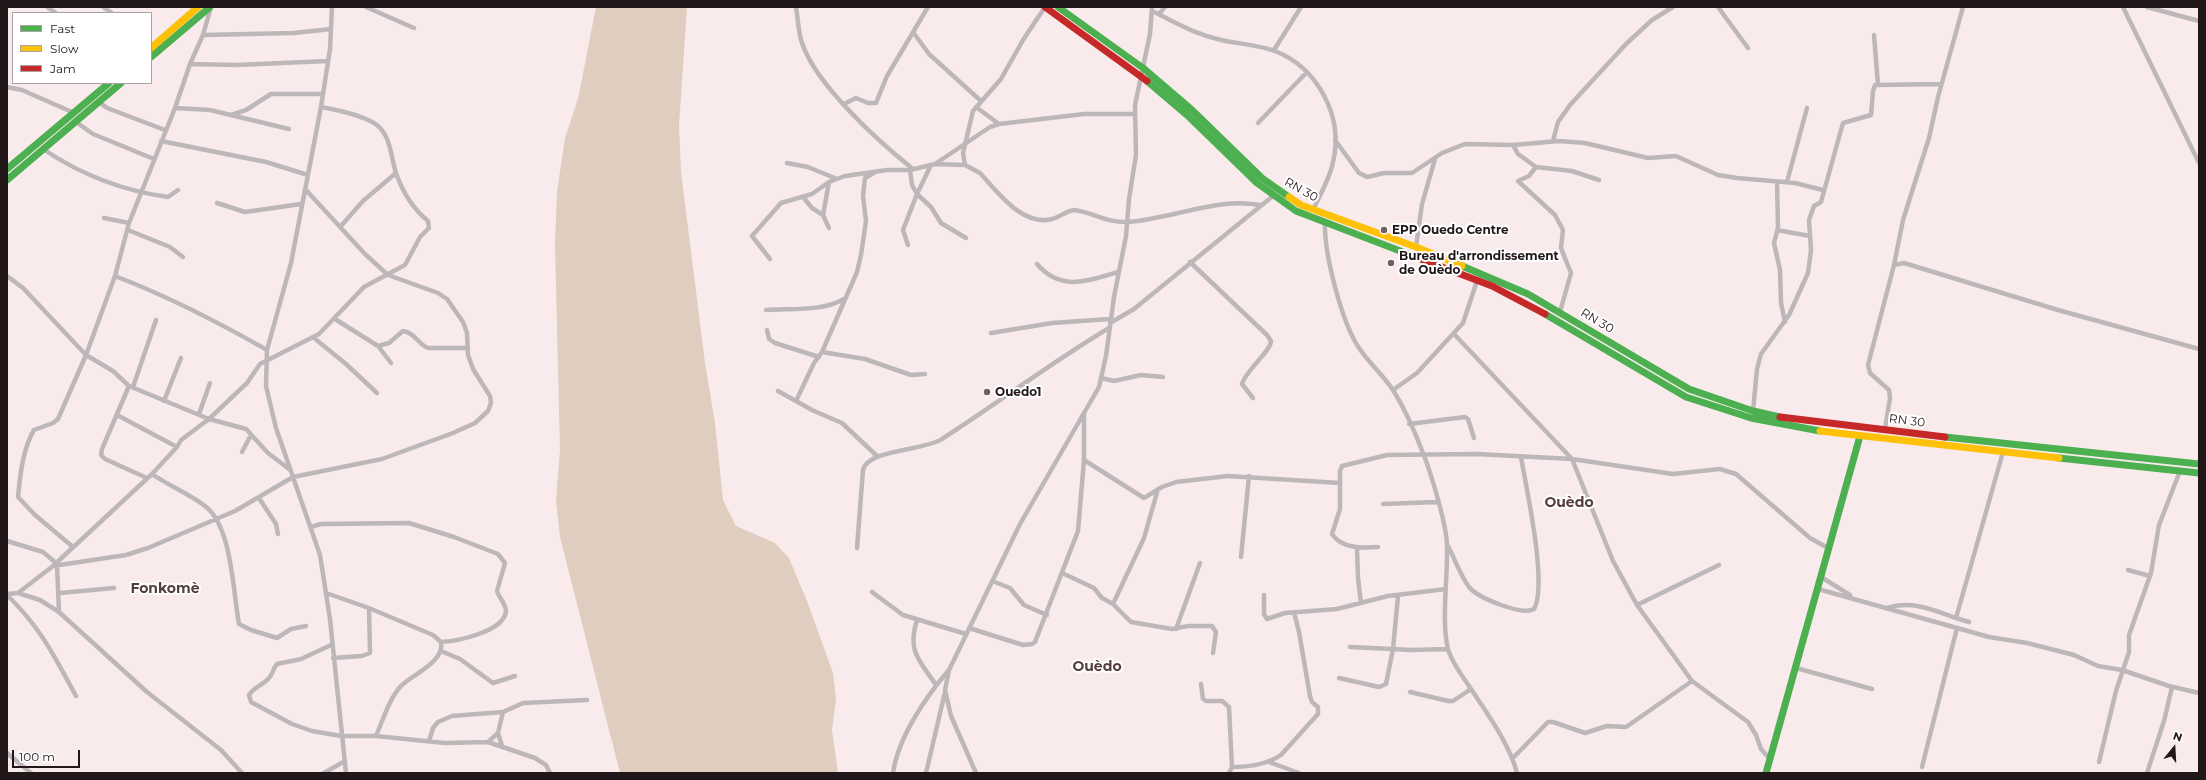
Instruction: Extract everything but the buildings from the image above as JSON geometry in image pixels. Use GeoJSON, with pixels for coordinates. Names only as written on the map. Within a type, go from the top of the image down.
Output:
{"type":"FeatureCollection","features":[{"type":"Feature","properties":{"kind":"main road"},"geometry":{"type":"LineString","coordinates":[[152,45],[198,7]]}},
{"type":"Feature","properties":{"kind":"main road"},"geometry":{"type":"LineString","coordinates":[[152,57],[211,7]]}},
{"type":"Feature","properties":{"kind":"main road","name":"RN 30"},"geometry":{"type":"LineString","coordinates":[[1045,7],[1141,76],[1187,115],[1257,183],[1273,196],[1296,211],[1325,224],[1477,281],[1524,302],[1686,397],[1706,405],[1784,426],[1860,436],[2199,473]]}},
{"type":"Feature","properties":{"kind":"main road","name":"RN 30"},"geometry":{"type":"LineString","coordinates":[[1058,7],[1143,68],[1192,110],[1262,178],[1278,191],[1313,210],[1416,247],[1495,280],[1560,312],[1689,389],[1753,411],[1785,418],[2004,444],[2199,464]]}},
{"type":"Feature","properties":{"kind":"main road"},"geometry":{"type":"LineString","coordinates":[[7,169],[72,112],[108,84]]}},
{"type":"Feature","properties":{"kind":"main road"},"geometry":{"type":"LineString","coordinates":[[7,180],[120,84]]}},
{"type":"Feature","properties":{"kind":"main road"},"geometry":{"type":"LineString","coordinates":[[1766,773],[1860,436]]}},
{"type":"Feature","properties":{"kind":"street"},"geometry":{"type":"LineString","coordinates":[[73,547],[18,497],[28,445],[32,433],[37,428],[53,424],[58,419],[86,355],[115,276],[129,223],[142,194],[165,130],[175,108],[190,64],[203,35],[211,7]]}},
{"type":"Feature","properties":{"kind":"street"},"geometry":{"type":"LineString","coordinates":[[332,7],[328,62],[321,107],[308,176],[301,204],[291,263],[267,350],[266,386],[276,428],[289,469],[320,555],[326,593],[346,773]]}},
{"type":"Feature","properties":{"kind":"street"},"geometry":{"type":"LineString","coordinates":[[366,7],[375,8],[414,28]]}},
{"type":"Feature","properties":{"kind":"street"},"geometry":{"type":"LineString","coordinates":[[796,7],[798,30],[802,45],[812,64],[832,92],[855,118],[912,170]]}},
{"type":"Feature","properties":{"kind":"street"},"geometry":{"type":"LineString","coordinates":[[844,104],[856,98],[868,104],[876,103],[887,76],[928,7]]}},
{"type":"Feature","properties":{"kind":"street"},"geometry":{"type":"LineString","coordinates":[[965,165],[963,153],[969,132],[970,117],[976,107],[1001,78],[1023,40],[1045,7]]}},
{"type":"Feature","properties":{"kind":"street"},"geometry":{"type":"LineString","coordinates":[[1159,14],[1164,7]]}},
{"type":"Feature","properties":{"kind":"street"},"geometry":{"type":"LineString","coordinates":[[1274,50],[1301,7]]}},
{"type":"Feature","properties":{"kind":"street"},"geometry":{"type":"LineString","coordinates":[[1718,7],[1748,48]]}},
{"type":"Feature","properties":{"kind":"street"},"geometry":{"type":"LineString","coordinates":[[1885,429],[1890,398],[1889,390],[1870,373],[1868,365],[1894,265],[1903,220],[1929,138],[1963,7]]}},
{"type":"Feature","properties":{"kind":"street"},"geometry":{"type":"LineString","coordinates":[[2123,7],[2199,163]]}},
{"type":"Feature","properties":{"kind":"street"},"geometry":{"type":"LineString","coordinates":[[2147,7],[2199,21]]}},
{"type":"Feature","properties":{"kind":"street"},"geometry":{"type":"LineString","coordinates":[[1553,141],[1558,122],[1570,104],[1626,44],[1652,20],[1670,8]]}},
{"type":"Feature","properties":{"kind":"street"},"geometry":{"type":"LineString","coordinates":[[926,773],[949,670],[1020,524],[1092,401],[1101,378],[1127,222],[1136,155],[1134,114],[1150,34],[1152,9]]}},
{"type":"Feature","properties":{"kind":"street"},"geometry":{"type":"LineString","coordinates":[[1152,9],[1186,30],[1221,40],[1274,50],[1307,72],[1321,90],[1331,110],[1335,140],[1332,167],[1313,210]]}},
{"type":"Feature","properties":{"kind":"street"},"geometry":{"type":"LineString","coordinates":[[203,35],[294,33],[331,29]]}},
{"type":"Feature","properties":{"kind":"street"},"geometry":{"type":"LineString","coordinates":[[913,32],[929,54],[981,101]]}},
{"type":"Feature","properties":{"kind":"street"},"geometry":{"type":"LineString","coordinates":[[1874,36],[1878,85]]}},
{"type":"Feature","properties":{"kind":"street"},"geometry":{"type":"LineString","coordinates":[[190,64],[236,65],[328,62]]}},
{"type":"Feature","properties":{"kind":"street"},"geometry":{"type":"LineString","coordinates":[[1258,123],[1307,72]]}},
{"type":"Feature","properties":{"kind":"street"},"geometry":{"type":"LineString","coordinates":[[1753,411],[1757,369],[1761,354],[1785,322],[1808,273],[1811,250],[1810,218],[1814,206],[1820,202],[1840,128],[1846,120],[1871,115],[1872,91],[1874,87],[1878,85],[1942,84]]}},
{"type":"Feature","properties":{"kind":"street"},"geometry":{"type":"LineString","coordinates":[[7,87],[22,90],[72,112]]}},
{"type":"Feature","properties":{"kind":"street"},"geometry":{"type":"LineString","coordinates":[[231,115],[246,110],[271,94],[323,94]]}},
{"type":"Feature","properties":{"kind":"street"},"geometry":{"type":"LineString","coordinates":[[99,102],[107,108],[165,130]]}},
{"type":"Feature","properties":{"kind":"street"},"geometry":{"type":"LineString","coordinates":[[18,593],[55,565],[152,474],[177,447],[181,440],[208,419],[247,383],[260,364],[306,340],[314,338],[335,319],[364,287],[405,265],[420,237],[429,228],[430,224],[408,200],[396,173],[385,134],[377,125],[364,119],[321,107]]}},
{"type":"Feature","properties":{"kind":"street"},"geometry":{"type":"LineString","coordinates":[[976,107],[999,124]]}},
{"type":"Feature","properties":{"kind":"street"},"geometry":{"type":"LineString","coordinates":[[175,108],[210,110],[289,129]]}},
{"type":"Feature","properties":{"kind":"street"},"geometry":{"type":"LineString","coordinates":[[1787,182],[1807,108]]}},
{"type":"Feature","properties":{"kind":"street"},"geometry":{"type":"LineString","coordinates":[[770,259],[753,240],[752,233],[764,224],[773,209],[781,203],[812,194],[829,182],[859,174],[912,170],[933,164],[999,124],[1084,114],[1134,114]]}},
{"type":"Feature","properties":{"kind":"street"},"geometry":{"type":"LineString","coordinates":[[76,122],[93,134],[154,159]]}},
{"type":"Feature","properties":{"kind":"street"},"geometry":{"type":"LineString","coordinates":[[1335,140],[1358,173],[1363,176],[1412,173],[1453,147],[1465,144],[1513,146],[1553,141],[1585,143],[1648,158],[1676,156],[1718,175],[1787,182],[1823,190]]}},
{"type":"Feature","properties":{"kind":"street"},"geometry":{"type":"LineString","coordinates":[[161,141],[251,158],[308,176]]}},
{"type":"Feature","properties":{"kind":"street"},"geometry":{"type":"LineString","coordinates":[[1513,146],[1518,154],[1536,167],[1572,171],[1599,180]]}},
{"type":"Feature","properties":{"kind":"street"},"geometry":{"type":"LineString","coordinates":[[43,149],[69,164],[142,194],[168,197],[178,190]]}},
{"type":"Feature","properties":{"kind":"street"},"geometry":{"type":"LineString","coordinates":[[1416,247],[1422,204],[1434,159]]}},
{"type":"Feature","properties":{"kind":"street"},"geometry":{"type":"LineString","coordinates":[[786,163],[808,167],[837,179]]}},
{"type":"Feature","properties":{"kind":"street"},"geometry":{"type":"LineString","coordinates":[[933,164],[965,165],[980,173],[1021,213],[1032,217],[1052,219],[1074,210],[1102,219],[1127,222],[1235,203],[1260,204]]}},
{"type":"Feature","properties":{"kind":"street"},"geometry":{"type":"LineString","coordinates":[[908,246],[903,230],[917,194],[933,164]]}},
{"type":"Feature","properties":{"kind":"street"},"geometry":{"type":"LineString","coordinates":[[1536,167],[1529,176],[1518,181],[1555,215],[1563,230],[1561,248],[1571,273],[1560,312]]}},
{"type":"Feature","properties":{"kind":"street"},"geometry":{"type":"LineString","coordinates":[[912,170],[910,179],[917,194],[931,207],[941,223],[966,238]]}},
{"type":"Feature","properties":{"kind":"street"},"geometry":{"type":"LineString","coordinates":[[865,178],[875,172]]}},
{"type":"Feature","properties":{"kind":"street"},"geometry":{"type":"LineString","coordinates":[[341,226],[363,201],[396,173]]}},
{"type":"Feature","properties":{"kind":"street"},"geometry":{"type":"LineString","coordinates":[[859,174],[865,178]]}},
{"type":"Feature","properties":{"kind":"street"},"geometry":{"type":"LineString","coordinates":[[796,401],[820,355],[857,272],[866,221],[863,196],[865,178]]}},
{"type":"Feature","properties":{"kind":"street"},"geometry":{"type":"LineString","coordinates":[[823,215],[829,182]]}},
{"type":"Feature","properties":{"kind":"street"},"geometry":{"type":"LineString","coordinates":[[1777,182],[1777,230],[1774,246],[1780,270],[1781,303],[1785,322]]}},
{"type":"Feature","properties":{"kind":"street"},"geometry":{"type":"LineString","coordinates":[[55,565],[126,555],[186,533],[216,518],[235,511],[293,477],[382,459],[453,433],[475,423],[488,411],[491,403],[490,396],[473,369],[468,348],[467,333],[463,322],[447,299],[438,294],[388,275],[365,254],[341,226],[305,189]]}},
{"type":"Feature","properties":{"kind":"street"},"geometry":{"type":"LineString","coordinates":[[857,548],[863,470],[867,462],[877,456],[916,449],[941,440],[1031,380],[1110,323],[1134,309],[1190,262],[1252,214],[1260,204],[1273,196]]}},
{"type":"Feature","properties":{"kind":"street"},"geometry":{"type":"LineString","coordinates":[[803,197],[823,215],[829,228]]}},
{"type":"Feature","properties":{"kind":"street"},"geometry":{"type":"LineString","coordinates":[[217,204],[245,212],[301,204]]}},
{"type":"Feature","properties":{"kind":"street"},"geometry":{"type":"LineString","coordinates":[[104,218],[129,223]]}},
{"type":"Feature","properties":{"kind":"street"},"geometry":{"type":"LineString","coordinates":[[1325,224],[1325,232],[1334,280],[1344,319],[1358,347],[1393,390],[1409,424],[1423,454],[1448,544],[1470,588],[1510,609],[1523,611],[1534,609],[1537,598],[1538,559],[1521,457]]}},
{"type":"Feature","properties":{"kind":"street"},"geometry":{"type":"LineString","coordinates":[[128,230],[170,247],[183,257]]}},
{"type":"Feature","properties":{"kind":"street"},"geometry":{"type":"LineString","coordinates":[[1777,230],[1810,236]]}},
{"type":"Feature","properties":{"kind":"street"},"geometry":{"type":"LineString","coordinates":[[1190,262],[1267,334],[1271,341],[1269,348],[1259,358],[1243,381],[1242,387],[1253,398]]}},
{"type":"Feature","properties":{"kind":"street"},"geometry":{"type":"LineString","coordinates":[[1894,265],[1904,263],[2058,310],[2199,349]]}},
{"type":"Feature","properties":{"kind":"street"},"geometry":{"type":"LineString","coordinates":[[1037,264],[1044,272],[1072,283],[1118,272]]}},
{"type":"Feature","properties":{"kind":"street"},"geometry":{"type":"LineString","coordinates":[[7,276],[23,288],[86,355],[113,371],[131,386],[208,419],[241,427],[251,435],[268,454],[289,469]]}},
{"type":"Feature","properties":{"kind":"street"},"geometry":{"type":"LineString","coordinates":[[115,276],[230,329],[267,350]]}},
{"type":"Feature","properties":{"kind":"street"},"geometry":{"type":"LineString","coordinates":[[1393,390],[1417,373],[1463,323],[1477,281]]}},
{"type":"Feature","properties":{"kind":"street"},"geometry":{"type":"LineString","coordinates":[[766,310],[823,308],[845,298]]}},
{"type":"Feature","properties":{"kind":"street"},"geometry":{"type":"LineString","coordinates":[[335,319],[378,346],[391,363]]}},
{"type":"Feature","properties":{"kind":"street"},"geometry":{"type":"LineString","coordinates":[[147,478],[105,459],[102,455],[102,449],[131,386],[156,320]]}},
{"type":"Feature","properties":{"kind":"street"},"geometry":{"type":"LineString","coordinates":[[991,333],[1052,323],[1110,323]]}},
{"type":"Feature","properties":{"kind":"street"},"geometry":{"type":"LineString","coordinates":[[767,330],[769,339],[775,343],[820,355],[865,359],[911,375],[925,374]]}},
{"type":"Feature","properties":{"kind":"street"},"geometry":{"type":"LineString","coordinates":[[378,346],[389,343],[403,331],[412,334],[423,346],[428,348],[468,348]]}},
{"type":"Feature","properties":{"kind":"street"},"geometry":{"type":"LineString","coordinates":[[1454,334],[1572,460],[1613,562],[1637,605],[1692,681],[1748,722],[1756,735],[1761,749],[1770,759]]}},
{"type":"Feature","properties":{"kind":"street"},"geometry":{"type":"LineString","coordinates":[[314,338],[346,364],[377,393]]}},
{"type":"Feature","properties":{"kind":"street"},"geometry":{"type":"LineString","coordinates":[[164,401],[180,358]]}},
{"type":"Feature","properties":{"kind":"street"},"geometry":{"type":"LineString","coordinates":[[1101,378],[1114,381],[1141,375],[1163,378]]}},
{"type":"Feature","properties":{"kind":"street"},"geometry":{"type":"LineString","coordinates":[[199,414],[210,383]]}},
{"type":"Feature","properties":{"kind":"street"},"geometry":{"type":"LineString","coordinates":[[778,390],[796,401],[842,423],[877,456]]}},
{"type":"Feature","properties":{"kind":"street"},"geometry":{"type":"LineString","coordinates":[[969,628],[1023,645],[1032,644],[1035,642],[1047,615],[1078,532],[1084,460],[1084,413]]}},
{"type":"Feature","properties":{"kind":"street"},"geometry":{"type":"LineString","coordinates":[[117,415],[177,447]]}},
{"type":"Feature","properties":{"kind":"street"},"geometry":{"type":"LineString","coordinates":[[1409,424],[1465,417],[1468,419],[1474,438]]}},
{"type":"Feature","properties":{"kind":"street"},"geometry":{"type":"LineString","coordinates":[[242,452],[251,435]]}},
{"type":"Feature","properties":{"kind":"street"},"geometry":{"type":"LineString","coordinates":[[1956,618],[2003,452]]}},
{"type":"Feature","properties":{"kind":"street"},"geometry":{"type":"LineString","coordinates":[[1378,547],[1357,548],[1336,539],[1332,534],[1339,513],[1340,468],[1352,462],[1377,456],[1477,454],[1572,460],[1673,474],[1715,468],[1726,470],[1747,483],[1810,538],[1828,548]]}},
{"type":"Feature","properties":{"kind":"street"},"geometry":{"type":"LineString","coordinates":[[1084,460],[1144,498],[1159,488],[1182,481],[1228,476],[1249,476],[1340,483]]}},
{"type":"Feature","properties":{"kind":"street"},"geometry":{"type":"LineString","coordinates":[[2099,762],[2106,727],[2122,670],[2129,652],[2129,635],[2150,576],[2160,525],[2180,471]]}},
{"type":"Feature","properties":{"kind":"street"},"geometry":{"type":"LineString","coordinates":[[152,474],[205,506],[216,518],[230,564],[239,624],[251,630],[277,638],[291,629],[306,626]]}},
{"type":"Feature","properties":{"kind":"street"},"geometry":{"type":"LineString","coordinates":[[1241,557],[1249,476]]}},
{"type":"Feature","properties":{"kind":"street"},"geometry":{"type":"LineString","coordinates":[[1113,604],[1144,538],[1159,488]]}},
{"type":"Feature","properties":{"kind":"street"},"geometry":{"type":"LineString","coordinates":[[259,498],[273,519],[278,534]]}},
{"type":"Feature","properties":{"kind":"street"},"geometry":{"type":"LineString","coordinates":[[1383,504],[1437,502]]}},
{"type":"Feature","properties":{"kind":"street"},"geometry":{"type":"LineString","coordinates":[[311,527],[321,524],[409,523],[454,537],[498,554],[505,563],[497,591],[505,607],[503,617],[491,628],[458,641],[441,642],[433,635],[369,608],[326,593]]}},
{"type":"Feature","properties":{"kind":"street"},"geometry":{"type":"LineString","coordinates":[[7,541],[43,552],[55,565],[60,592],[59,612]]}},
{"type":"Feature","properties":{"kind":"street"},"geometry":{"type":"LineString","coordinates":[[1448,544],[1446,589],[1448,649],[1512,759],[1517,773]]}},
{"type":"Feature","properties":{"kind":"street"},"geometry":{"type":"LineString","coordinates":[[1357,548],[1361,603]]}},
{"type":"Feature","properties":{"kind":"street"},"geometry":{"type":"LineString","coordinates":[[1176,629],[1200,563]]}},
{"type":"Feature","properties":{"kind":"street"},"geometry":{"type":"LineString","coordinates":[[1637,605],[1719,565]]}},
{"type":"Feature","properties":{"kind":"street"},"geometry":{"type":"LineString","coordinates":[[2128,570],[2150,576]]}},
{"type":"Feature","properties":{"kind":"street"},"geometry":{"type":"LineString","coordinates":[[1062,573],[1087,584],[1102,598],[1113,604],[1131,622],[1176,629],[1188,626],[1212,626],[1216,632],[1213,653]]}},
{"type":"Feature","properties":{"kind":"street"},"geometry":{"type":"LineString","coordinates":[[1821,577],[1857,598]]}},
{"type":"Feature","properties":{"kind":"street"},"geometry":{"type":"LineString","coordinates":[[992,581],[1010,588],[1024,605],[1047,615]]}},
{"type":"Feature","properties":{"kind":"street"},"geometry":{"type":"LineString","coordinates":[[60,592],[114,588]]}},
{"type":"Feature","properties":{"kind":"street"},"geometry":{"type":"LineString","coordinates":[[1818,588],[1958,628],[2074,655],[2098,666],[2122,670],[2172,687],[2199,693]]}},
{"type":"Feature","properties":{"kind":"street"},"geometry":{"type":"LineString","coordinates":[[1264,595],[1265,618],[1270,618],[1285,613],[1337,609],[1398,596],[1446,589]]}},
{"type":"Feature","properties":{"kind":"street"},"geometry":{"type":"LineString","coordinates":[[872,592],[903,615],[966,634]]}},
{"type":"Feature","properties":{"kind":"street"},"geometry":{"type":"LineString","coordinates":[[7,594],[18,593],[40,600],[59,612],[147,692],[215,746],[242,773]]}},
{"type":"Feature","properties":{"kind":"street"},"geometry":{"type":"LineString","coordinates":[[7,594],[28,615],[44,636],[76,696]]}},
{"type":"Feature","properties":{"kind":"street"},"geometry":{"type":"LineString","coordinates":[[1339,678],[1379,687],[1386,684],[1393,649],[1398,596]]}},
{"type":"Feature","properties":{"kind":"street"},"geometry":{"type":"LineString","coordinates":[[1888,608],[1897,605],[1909,604],[1969,622]]}},
{"type":"Feature","properties":{"kind":"street"},"geometry":{"type":"LineString","coordinates":[[333,658],[362,656],[370,652],[369,608]]}},
{"type":"Feature","properties":{"kind":"street"},"geometry":{"type":"LineString","coordinates":[[1232,767],[1270,762],[1281,755],[1319,710],[1310,696],[1294,612]]}},
{"type":"Feature","properties":{"kind":"street"},"geometry":{"type":"LineString","coordinates":[[917,620],[912,634],[914,651],[936,685]]}},
{"type":"Feature","properties":{"kind":"street"},"geometry":{"type":"LineString","coordinates":[[1922,767],[1958,628]]}},
{"type":"Feature","properties":{"kind":"street"},"geometry":{"type":"LineString","coordinates":[[376,736],[394,696],[401,686],[429,665],[441,651],[441,642]]}},
{"type":"Feature","properties":{"kind":"street"},"geometry":{"type":"LineString","coordinates":[[331,645],[301,659],[277,664],[271,677],[264,684],[252,690],[249,695],[251,702],[292,724],[312,731],[341,736],[376,736],[445,743],[488,742],[535,758],[546,765],[550,773]]}},
{"type":"Feature","properties":{"kind":"street"},"geometry":{"type":"LineString","coordinates":[[1350,647],[1448,649]]}},
{"type":"Feature","properties":{"kind":"street"},"geometry":{"type":"LineString","coordinates":[[441,651],[460,659],[493,683],[515,676]]}},
{"type":"Feature","properties":{"kind":"street"},"geometry":{"type":"LineString","coordinates":[[1796,668],[1872,689]]}},
{"type":"Feature","properties":{"kind":"street"},"geometry":{"type":"LineString","coordinates":[[893,773],[895,758],[901,742],[936,685],[949,670]]}},
{"type":"Feature","properties":{"kind":"street"},"geometry":{"type":"LineString","coordinates":[[1512,759],[1548,722],[1553,722],[1585,733],[1607,726],[1626,727],[1692,681]]}},
{"type":"Feature","properties":{"kind":"street"},"geometry":{"type":"LineString","coordinates":[[1201,684],[1203,699],[1206,701],[1225,702],[1229,707],[1232,767],[1229,773]]}},
{"type":"Feature","properties":{"kind":"street"},"geometry":{"type":"LineString","coordinates":[[2146,773],[2164,721],[2172,687]]}},
{"type":"Feature","properties":{"kind":"street"},"geometry":{"type":"LineString","coordinates":[[1410,692],[1453,701],[1471,689]]}},
{"type":"Feature","properties":{"kind":"street"},"geometry":{"type":"LineString","coordinates":[[945,690],[951,716],[976,773]]}},
{"type":"Feature","properties":{"kind":"street"},"geometry":{"type":"LineString","coordinates":[[428,741],[433,728],[442,719],[452,716],[503,712],[523,703],[587,700]]}},
{"type":"Feature","properties":{"kind":"street"},"geometry":{"type":"LineString","coordinates":[[502,746],[498,733],[503,712]]}},
{"type":"Feature","properties":{"kind":"street"},"geometry":{"type":"LineString","coordinates":[[488,742],[498,733]]}},
{"type":"Feature","properties":{"kind":"street"},"geometry":{"type":"LineString","coordinates":[[7,754],[32,773]]}},
{"type":"Feature","properties":{"kind":"street"},"geometry":{"type":"LineString","coordinates":[[324,773],[345,761]]}},
{"type":"Feature","properties":{"kind":"street"},"geometry":{"type":"LineString","coordinates":[[1270,762],[1299,773]]}},
{"type":"Feature","properties":{"kind":"shaded area"},"geometry":{"type":"Polygon","coordinates":[[[596,7],[687,7],[679,125],[681,172],[705,363],[715,423],[723,500],[736,526],[775,543],[789,558],[807,601],[833,673],[836,699],[832,730],[838,773],[620,773],[560,537],[556,500],[560,450],[555,244],[557,192],[565,138],[578,99],[596,7]]]}},
{"type":"Feature","properties":{"kind":"traffic: fast"},"geometry":{"type":"LineString","coordinates":[[152,56],[210,7]]}},
{"type":"Feature","properties":{"kind":"traffic: fast"},"geometry":{"type":"LineString","coordinates":[[1058,7],[1143,68],[1192,110],[1262,178],[1289,197]]}},
{"type":"Feature","properties":{"kind":"traffic: fast"},"geometry":{"type":"LineString","coordinates":[[1147,81],[1187,115],[1257,183],[1296,211],[1421,259]]}},
{"type":"Feature","properties":{"kind":"traffic: fast"},"geometry":{"type":"LineString","coordinates":[[7,169],[108,84]]}},
{"type":"Feature","properties":{"kind":"traffic: fast"},"geometry":{"type":"LineString","coordinates":[[7,180],[120,84]]}},
{"type":"Feature","properties":{"kind":"traffic: fast"},"geometry":{"type":"LineString","coordinates":[[1462,266],[1528,294],[1689,389],[1753,411],[1780,417]]}},
{"type":"Feature","properties":{"kind":"traffic: fast"},"geometry":{"type":"LineString","coordinates":[[1545,314],[1686,397],[1751,418],[1820,431]]}},
{"type":"Feature","properties":{"kind":"traffic: fast"},"geometry":{"type":"LineString","coordinates":[[1766,773],[1860,436]]}},
{"type":"Feature","properties":{"kind":"traffic: fast"},"geometry":{"type":"LineString","coordinates":[[1945,437],[2199,464]]}},
{"type":"Feature","properties":{"kind":"traffic: fast"},"geometry":{"type":"LineString","coordinates":[[2059,458],[2199,473]]}},
{"type":"Feature","properties":{"kind":"traffic: slow"},"geometry":{"type":"LineString","coordinates":[[152,47],[198,7]]}},
{"type":"Feature","properties":{"kind":"traffic: slow"},"geometry":{"type":"LineString","coordinates":[[1289,197],[1301,205],[1416,247],[1462,266]]}},
{"type":"Feature","properties":{"kind":"traffic: slow"},"geometry":{"type":"LineString","coordinates":[[1820,431],[2059,458]]}},
{"type":"Feature","properties":{"kind":"traffic: jam"},"geometry":{"type":"LineString","coordinates":[[1045,7],[1147,81]]}},
{"type":"Feature","properties":{"kind":"traffic: jam"},"geometry":{"type":"LineString","coordinates":[[1421,259],[1492,286],[1545,314]]}},
{"type":"Feature","properties":{"kind":"traffic: jam"},"geometry":{"type":"LineString","coordinates":[[1780,417],[1945,437]]}},
{"type":"Feature","properties":{"kind":"place","name":"EPP Ouedo Centre"},"geometry":{"type":"Point","coordinates":[1384,230]}},
{"type":"Feature","properties":{"kind":"place","name":"Bureau d'arrondissement de Ouèdo"},"geometry":{"type":"Point","coordinates":[1391,263]}},
{"type":"Feature","properties":{"kind":"place","name":"Ouedo1"},"geometry":{"type":"Point","coordinates":[987,392]}},
{"type":"Feature","properties":{"kind":"district","name":"Ouèdo"},"geometry":{"type":"Point","coordinates":[1569,503]}},
{"type":"Feature","properties":{"kind":"district","name":"Fonkomè"},"geometry":{"type":"Point","coordinates":[165,589]}},
{"type":"Feature","properties":{"kind":"district","name":"Ouèdo"},"geometry":{"type":"Point","coordinates":[1097,667]}}]}
